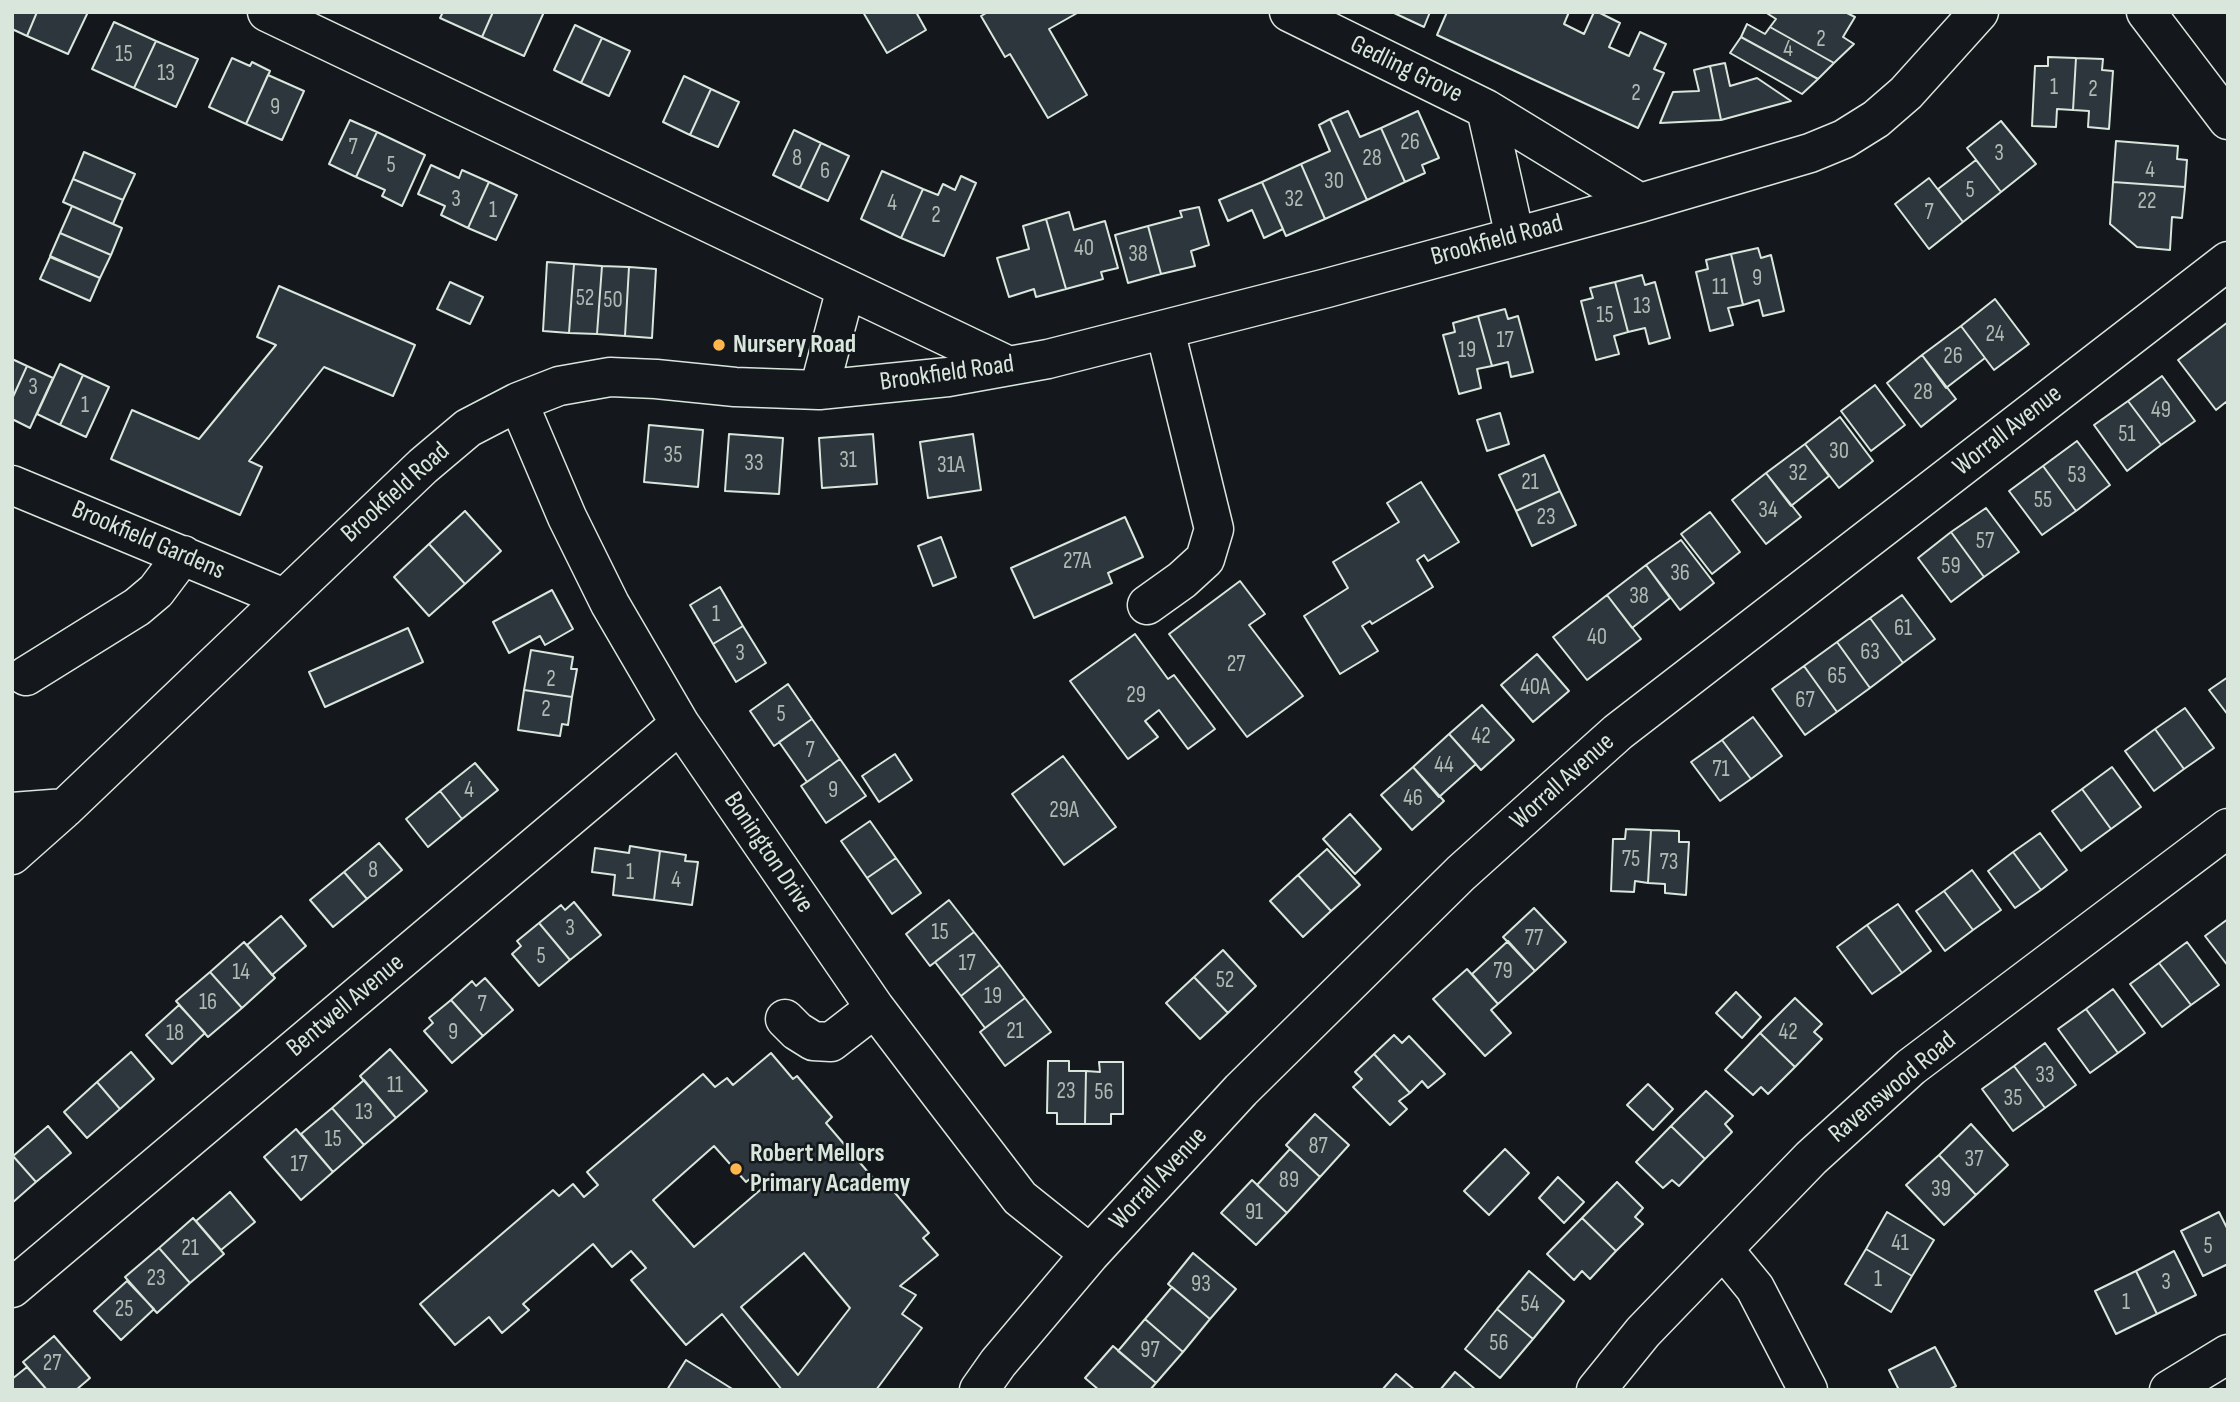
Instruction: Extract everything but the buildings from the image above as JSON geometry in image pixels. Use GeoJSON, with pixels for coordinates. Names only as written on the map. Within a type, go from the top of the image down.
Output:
{"type":"FeatureCollection","features":[{"type":"Feature","properties":{"kind":"street"},"geometry":{"type":"LineString","coordinates":[[267,12],[1009,366]]}},
{"type":"Feature","properties":{"kind":"street","name":"Gedling Grove"},"geometry":{"type":"LineString","coordinates":[[1289,12],[1486,109],[1640,203]]}},
{"type":"Feature","properties":{"kind":"street","name":"Brookfield Road"},"geometry":{"type":"LineString","coordinates":[[12,855],[65,808],[422,466],[468,428],[518,402],[559,386],[610,377],[735,387],[819,390],[948,377],[1165,331],[1640,203],[1810,153],[1844,139],[1876,119],[1906,93],[1979,12]]}},
{"type":"Feature","properties":{"kind":"street"},"geometry":{"type":"LineString","coordinates":[[2146,12],[2228,120]]}},
{"type":"Feature","properties":{"kind":"street","name":"Gedling Grove"},"geometry":{"type":"LineString","coordinates":[[1486,109],[1515,237]]}},
{"type":"Feature","properties":{"kind":"street","name":"Worrall Avenue"},"geometry":{"type":"LineString","coordinates":[[979,1390],[998,1363],[1090,1254],[1241,1090],[1461,873],[1618,732],[2228,261]]}},
{"type":"Feature","properties":{"kind":"street"},"geometry":{"type":"LineString","coordinates":[[819,390],[846,288]]}},
{"type":"Feature","properties":{"kind":"street"},"geometry":{"type":"LineString","coordinates":[[1147,605],[1182,580],[1205,559],[1214,529],[1165,331]]}},
{"type":"Feature","properties":{"kind":"street","name":"Bonington Drive"},"geometry":{"type":"LineString","coordinates":[[518,402],[567,517],[610,604],[680,724],[875,1009],[1020,1198],[1090,1254]]}},
{"type":"Feature","properties":{"kind":"street","name":"Brookfield Gardens"},"geometry":{"type":"LineString","coordinates":[[12,485],[284,597]]}},
{"type":"Feature","properties":{"kind":"street"},"geometry":{"type":"LineString","coordinates":[[26,676],[137,607],[156,591],[183,555]]}},
{"type":"Feature","properties":{"kind":"street","name":"Bentwell Avenue"},"geometry":{"type":"LineString","coordinates":[[12,1288],[680,724]]}},
{"type":"Feature","properties":{"kind":"street"},"geometry":{"type":"LineString","coordinates":[[12,812],[65,808]]}},
{"type":"Feature","properties":{"kind":"street","name":"Ravenswood Road"},"geometry":{"type":"LineString","coordinates":[[1596,1390],[1643,1332],[1811,1158],[1911,1067],[2228,828]]}},
{"type":"Feature","properties":{"kind":"street"},"geometry":{"type":"LineString","coordinates":[[785,1019],[813,1041],[831,1042],[875,1009]]}},
{"type":"Feature","properties":{"kind":"street"},"geometry":{"type":"LineString","coordinates":[[1723,1249],[1755,1288],[1808,1390]]}},
{"type":"Feature","properties":{"kind":"street"},"geometry":{"type":"LineString","coordinates":[[2169,1390],[2228,1354]]}},
{"type":"Feature","properties":{"kind":"place","name":"Nursery Road"},"geometry":{"type":"Point","coordinates":[719,345]}},
{"type":"Feature","properties":{"kind":"place","name":"Robert Mellors Primary Academy"},"geometry":{"type":"Point","coordinates":[736,1169]}}]}
